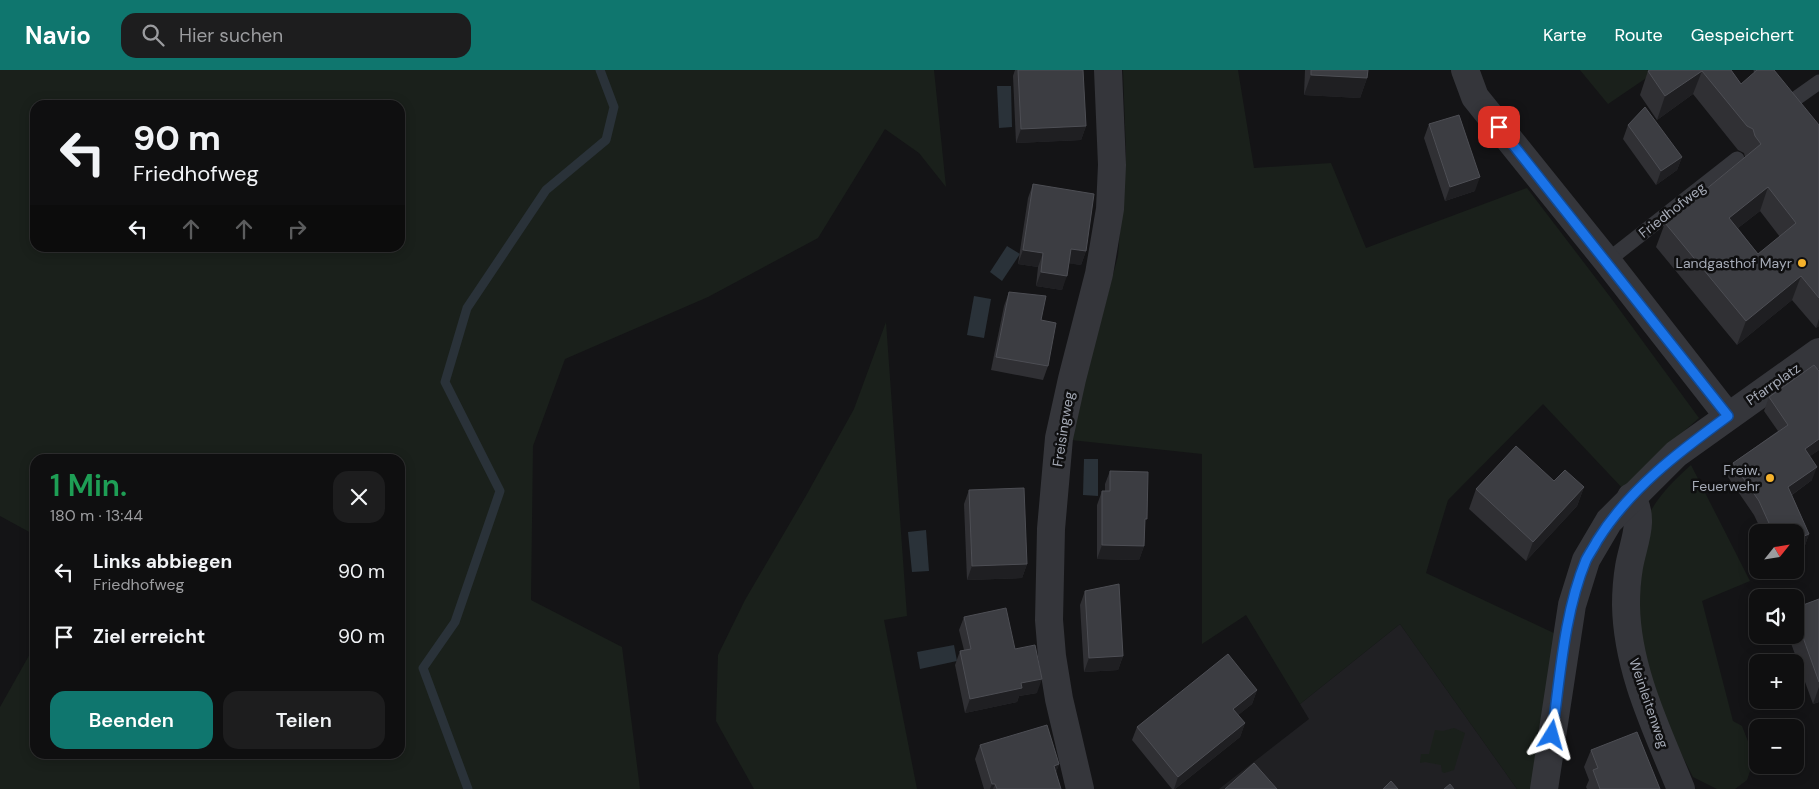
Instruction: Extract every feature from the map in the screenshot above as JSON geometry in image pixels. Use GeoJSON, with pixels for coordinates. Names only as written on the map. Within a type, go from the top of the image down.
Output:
{"type":"FeatureCollection","features":[{"type":"Feature","properties":{"kind":"street","name":"Freisingweg"},"geometry":{"type":"LineString","coordinates":[[1080,789],[1059,699],[1052,656],[1049,620],[1050,529],[1059,438],[1099,274],[1110,209],[1112,165],[1108,70]]}},
{"type":"Feature","properties":{"kind":"street"},"geometry":{"type":"LineString","coordinates":[[1465,70],[1475,97],[1728,416]]}},
{"type":"Feature","properties":{"kind":"street","name":"Pfarrplatz"},"geometry":{"type":"LineString","coordinates":[[1544,789],[1572,605],[1586,560],[1609,521],[1676,454],[1819,352]]}},
{"type":"Feature","properties":{"kind":"street","name":"Weinleitenweg"},"geometry":{"type":"LineString","coordinates":[[1631,497],[1636,504],[1639,516],[1629,567],[1626,604],[1631,650],[1644,698],[1681,789]]}},
{"type":"Feature","properties":{"kind":"lane"},"geometry":{"type":"LineString","coordinates":[[1762,70],[1788,104],[1819,82]]}},
{"type":"Feature","properties":{"kind":"lane","name":"Friedhofweg"},"geometry":{"type":"LineString","coordinates":[[1606,261],[1737,159]]}},
{"type":"Feature","properties":{"kind":"shaded area"},"geometry":{"type":"Polygon","coordinates":[[[0,70],[934,70],[946,187],[919,153],[885,129],[818,238],[708,297],[565,359],[533,446],[531,600],[622,647],[640,789],[0,789],[0,707],[30,654],[30,759],[405,759],[405,454],[30,454],[30,532],[0,516],[0,70]]]}},
{"type":"Feature","properties":{"kind":"shaded area"},"geometry":{"type":"Polygon","coordinates":[[[1123,70],[1238,70],[1254,168],[1331,163],[1366,248],[1527,188],[1699,418],[1665,448],[1625,491],[1543,404],[1448,500],[1426,573],[1558,635],[1537,789],[1517,789],[1400,624],[1300,704],[1246,615],[1202,644],[1202,454],[1071,440],[1077,410],[1118,256],[1126,153],[1123,70]]]}},
{"type":"Feature","properties":{"kind":"shaded area"},"geometry":{"type":"Polygon","coordinates":[[[1580,70],[1658,70],[1608,104],[1580,70]]]}},
{"type":"Feature","properties":{"kind":"shaded area"},"geometry":{"type":"Polygon","coordinates":[[[997,86],[1011,86],[1012,127],[999,128],[997,86]]]}},
{"type":"Feature","properties":{"kind":"shaded area"},"geometry":{"type":"Polygon","coordinates":[[[1007,246],[1020,254],[1002,281],[990,272],[1007,246]]]}},
{"type":"Feature","properties":{"kind":"shaded area"},"geometry":{"type":"Polygon","coordinates":[[[974,296],[991,299],[984,338],[967,335],[974,296]]]}},
{"type":"Feature","properties":{"kind":"shaded area"},"geometry":{"type":"Polygon","coordinates":[[[886,322],[907,616],[884,620],[917,789],[754,789],[716,721],[718,655],[745,600],[854,409],[886,322]]]}},
{"type":"Feature","properties":{"kind":"shaded area"},"geometry":{"type":"Polygon","coordinates":[[[1084,459],[1098,459],[1098,496],[1083,495],[1084,459]]]}},
{"type":"Feature","properties":{"kind":"shaded area"},"geometry":{"type":"Polygon","coordinates":[[[1691,465],[1750,581],[1702,601],[1733,721],[1742,726],[1749,744],[1749,774],[1747,780],[1735,789],[1717,789],[1693,777],[1666,723],[1636,645],[1645,522],[1654,505],[1691,465]]]}},
{"type":"Feature","properties":{"kind":"shaded area"},"geometry":{"type":"Polygon","coordinates":[[[926,530],[929,571],[912,572],[908,532],[926,530]]]}},
{"type":"Feature","properties":{"kind":"shaded area"},"geometry":{"type":"Polygon","coordinates":[[[1400,624],[1517,789],[1219,789],[1309,719],[1300,704],[1400,624]]]}},
{"type":"Feature","properties":{"kind":"shaded area"},"geometry":{"type":"Polygon","coordinates":[[[954,645],[957,661],[920,669],[917,652],[954,645]]]}},
{"type":"Feature","properties":{"kind":"shaded area"},"geometry":{"type":"Polygon","coordinates":[[[1454,728],[1465,733],[1454,770],[1444,773],[1442,772],[1441,765],[1420,763],[1421,754],[1429,754],[1435,730],[1443,731],[1454,728]]]}},
{"type":"Feature","properties":{"kind":"building"},"geometry":{"type":"Polygon","coordinates":[[[1018,70],[1083,70],[1086,126],[1021,129],[1018,70]]]}},
{"type":"Feature","properties":{"kind":"building"},"geometry":{"type":"Polygon","coordinates":[[[1311,70],[1368,70],[1367,78],[1311,75],[1311,70]]]}},
{"type":"Feature","properties":{"kind":"building"},"geometry":{"type":"Polygon","coordinates":[[[1731,70],[1741,84],[1757,70],[1774,70],[1819,125],[1819,298],[1801,276],[1746,321],[1665,223],[1761,144],[1755,136],[1753,129],[1747,126],[1702,71],[1665,96],[1648,71],[1731,70]],[[1768,187],[1729,218],[1758,254],[1796,223],[1768,187]]]}},
{"type":"Feature","properties":{"kind":"building"},"geometry":{"type":"Polygon","coordinates":[[[1645,107],[1682,157],[1661,171],[1628,125],[1645,107]]]}},
{"type":"Feature","properties":{"kind":"building"},"geometry":{"type":"Polygon","coordinates":[[[1459,115],[1480,177],[1450,187],[1429,124],[1459,115]]]}},
{"type":"Feature","properties":{"kind":"building"},"geometry":{"type":"Polygon","coordinates":[[[1033,184],[1094,194],[1086,251],[1071,249],[1067,276],[1041,272],[1043,253],[1023,250],[1033,184]]]}},
{"type":"Feature","properties":{"kind":"building"},"geometry":{"type":"Polygon","coordinates":[[[1009,292],[1046,296],[1041,320],[1056,323],[1048,366],[996,357],[1009,292]]]}},
{"type":"Feature","properties":{"kind":"building"},"geometry":{"type":"Polygon","coordinates":[[[1814,365],[1819,371],[1819,439],[1805,449],[1817,467],[1788,487],[1809,534],[1804,536],[1804,524],[1769,524],[1759,501],[1733,463],[1788,425],[1769,397],[1814,365]]]}},
{"type":"Feature","properties":{"kind":"building"},"geometry":{"type":"Polygon","coordinates":[[[1516,446],[1554,481],[1565,470],[1584,487],[1533,542],[1476,489],[1516,446]]]}},
{"type":"Feature","properties":{"kind":"building"},"geometry":{"type":"Polygon","coordinates":[[[1110,471],[1148,472],[1147,519],[1145,519],[1144,546],[1102,545],[1102,491],[1110,491],[1110,471]]]}},
{"type":"Feature","properties":{"kind":"building"},"geometry":{"type":"Polygon","coordinates":[[[1024,488],[1027,564],[972,566],[969,490],[1024,488]]]}},
{"type":"Feature","properties":{"kind":"building"},"geometry":{"type":"Polygon","coordinates":[[[1119,584],[1123,656],[1089,658],[1085,591],[1119,584]]]}},
{"type":"Feature","properties":{"kind":"building"},"geometry":{"type":"Polygon","coordinates":[[[1819,599],[1819,682],[1804,640],[1804,605],[1819,599]]]}},
{"type":"Feature","properties":{"kind":"building"},"geometry":{"type":"Polygon","coordinates":[[[1006,608],[1015,649],[1035,645],[1042,679],[1021,683],[1022,688],[970,699],[960,651],[971,649],[964,617],[1006,608]]]}},
{"type":"Feature","properties":{"kind":"building"},"geometry":{"type":"Polygon","coordinates":[[[1228,654],[1257,690],[1233,709],[1245,723],[1178,777],[1137,727],[1228,654]]]}},
{"type":"Feature","properties":{"kind":"building"},"geometry":{"type":"Polygon","coordinates":[[[1047,725],[1059,764],[1054,766],[1061,789],[997,789],[995,784],[992,784],[980,745],[1047,725]]]}},
{"type":"Feature","properties":{"kind":"building"},"geometry":{"type":"Polygon","coordinates":[[[1637,732],[1660,789],[1600,789],[1593,770],[1598,768],[1591,750],[1637,732]]]}},
{"type":"Feature","properties":{"kind":"building"},"geometry":{"type":"Polygon","coordinates":[[[1254,763],[1277,789],[1225,789],[1254,763]]]}},
{"type":"Feature","properties":{"kind":"building"},"geometry":{"type":"Polygon","coordinates":[[[1391,781],[1398,789],[1383,789],[1391,781]]]}},
{"type":"Feature","properties":{"kind":"building"},"geometry":{"type":"Polygon","coordinates":[[[1450,784],[1454,789],[1444,789],[1450,784]]]}},
{"type":"Feature","properties":{"kind":"waterway"},"geometry":{"type":"LineString","coordinates":[[468,789],[423,668],[455,622],[500,491],[445,382],[467,308],[546,190],[606,140],[614,107],[600,70]]}},
{"type":"Feature","properties":{"kind":"place","name":"Landgasthof Mayr"},"geometry":{"type":"Point","coordinates":[1802,263]}},
{"type":"Feature","properties":{"kind":"place","name":"Freiw. Feuerwehr"},"geometry":{"type":"Point","coordinates":[1770,478]}},
{"type":"Feature","properties":{"kind":"route"},"geometry":{"type":"LineString","coordinates":[[1499,127],[1728,416],[1676,454],[1631,497],[1609,521],[1586,560],[1572,605],[1552,735]]}}]}
